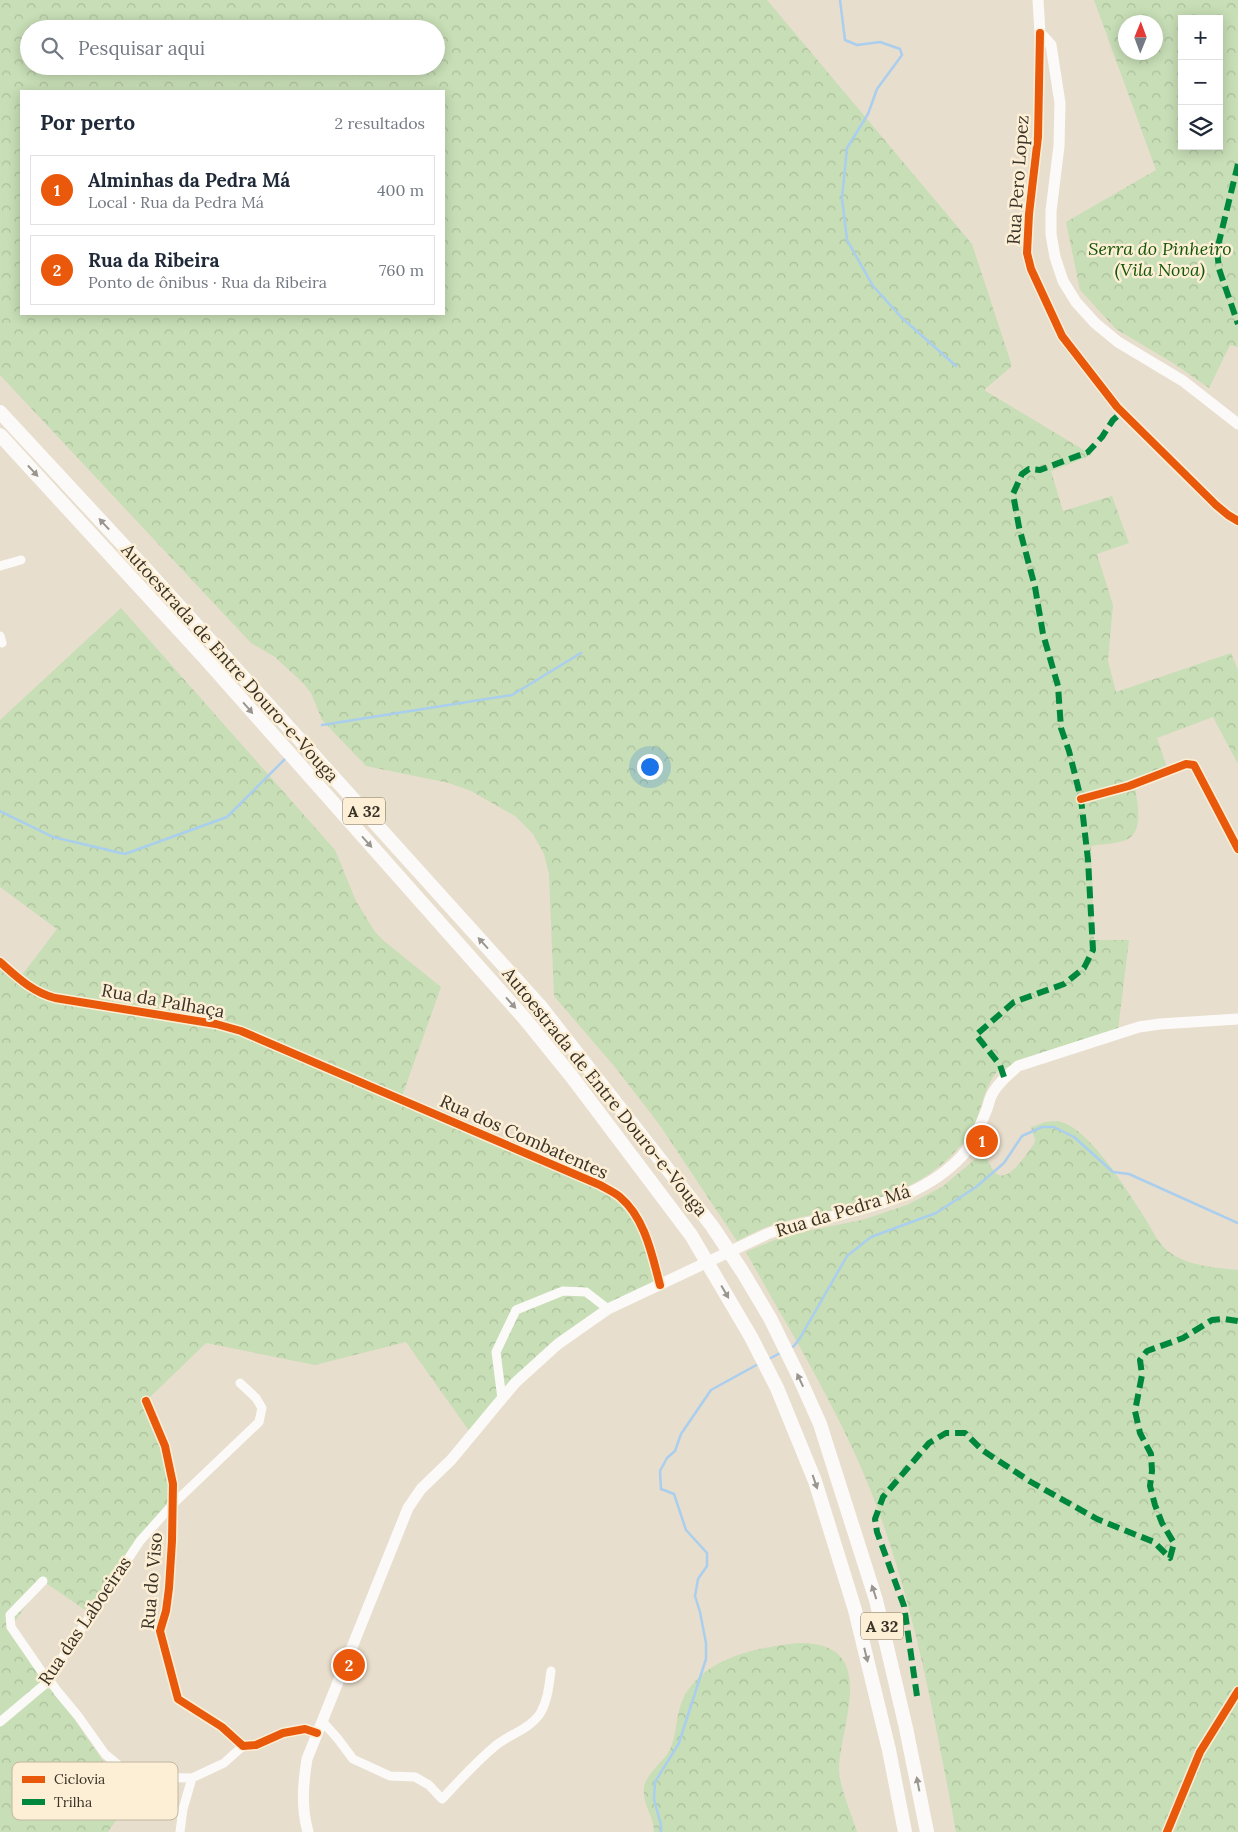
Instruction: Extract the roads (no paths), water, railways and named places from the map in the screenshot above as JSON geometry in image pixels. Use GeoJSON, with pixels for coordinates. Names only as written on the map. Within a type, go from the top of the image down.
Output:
{"type":"FeatureCollection","features":[{"type":"Feature","properties":{"kind":"highway","name":"Autoestrada de Entre Douro-e-Vouga"},"geometry":{"type":"LineString","coordinates":[[0,412],[159,584],[541,1007],[712,1226],[770,1318],[800,1377],[820,1424],[876,1600],[906,1728],[927,1832]]}},
{"type":"Feature","properties":{"kind":"highway","name":"Autoestrada de Entre Douro-e-Vouga"},"geometry":{"type":"LineString","coordinates":[[0,435],[204,657],[525,1019],[572,1077],[691,1235],[751,1337],[777,1388],[815,1481],[855,1610],[889,1750],[905,1832]]}},
{"type":"Feature","properties":{"kind":"main road"},"geometry":{"type":"LineString","coordinates":[[1038,0],[1040,33],[1052,45],[1060,103],[1059,146],[1051,211],[1051,234],[1055,257],[1064,280],[1076,302],[1095,323],[1118,342],[1183,381],[1238,424]]}},
{"type":"Feature","properties":{"kind":"main road","name":"Rua da Pedra Má"},"geometry":{"type":"LineString","coordinates":[[308,1832],[304,1815],[302,1786],[307,1758],[408,1508],[421,1489],[451,1460],[515,1383],[558,1344],[608,1309],[776,1231],[873,1206],[904,1196],[925,1185],[948,1169],[965,1153],[978,1131],[993,1091],[1004,1077],[1018,1066],[1139,1027],[1238,1019]]}},
{"type":"Feature","properties":{"kind":"street","name":"Rua Pero Lopez"},"geometry":{"type":"LineString","coordinates":[[1040,33],[1038,137],[1029,214],[1027,253],[1031,269],[1062,336],[1117,407],[1216,505],[1238,521]]}},
{"type":"Feature","properties":{"kind":"street"},"geometry":{"type":"LineString","coordinates":[[0,566],[21,560]]}},
{"type":"Feature","properties":{"kind":"street"},"geometry":{"type":"LineString","coordinates":[[1081,799],[1129,786],[1186,764],[1194,765],[1238,849]]}},
{"type":"Feature","properties":{"kind":"street","name":"Rua da Palhaça"},"geometry":{"type":"LineString","coordinates":[[0,962],[30,988],[42,994],[64,1000],[216,1024],[241,1030],[352,1079]]}},
{"type":"Feature","properties":{"kind":"street","name":"Rua dos Combatentes"},"geometry":{"type":"LineString","coordinates":[[352,1079],[600,1185],[621,1197],[638,1218],[650,1245],[660,1284]]}},
{"type":"Feature","properties":{"kind":"street"},"geometry":{"type":"LineString","coordinates":[[502,1399],[496,1352],[516,1310],[563,1291],[586,1292],[608,1309]]}},
{"type":"Feature","properties":{"kind":"street","name":"Rua das Laboeiras"},"geometry":{"type":"LineString","coordinates":[[0,1722],[44,1685],[140,1541],[173,1504],[259,1422],[262,1408],[256,1398],[240,1383]]}},
{"type":"Feature","properties":{"kind":"street","name":"Rua do Viso"},"geometry":{"type":"LineString","coordinates":[[146,1401],[165,1446],[173,1484],[169,1588],[166,1611],[160,1631],[170,1672],[178,1699],[222,1727],[243,1746]]}},
{"type":"Feature","properties":{"kind":"street"},"geometry":{"type":"LineString","coordinates":[[43,1581],[10,1615],[11,1627],[44,1675],[78,1716],[105,1754],[115,1762]]}},
{"type":"Feature","properties":{"kind":"street"},"geometry":{"type":"LineString","coordinates":[[322,1721],[353,1759],[390,1776],[415,1777],[428,1785],[442,1799],[466,1772],[496,1745],[533,1721],[540,1713],[547,1699],[551,1671]]}},
{"type":"Feature","properties":{"kind":"street"},"geometry":{"type":"LineString","coordinates":[[1167,1832],[1200,1752],[1238,1691]]}},
{"type":"Feature","properties":{"kind":"street"},"geometry":{"type":"LineString","coordinates":[[178,1778],[192,1778],[224,1763],[243,1746],[256,1745],[283,1733],[306,1729],[317,1732]]}},
{"type":"Feature","properties":{"kind":"street"},"geometry":{"type":"LineString","coordinates":[[180,1832],[183,1809],[192,1778]]}},
{"type":"Feature","properties":{"kind":"waterway"},"geometry":{"type":"LineString","coordinates":[[840,0],[845,40],[857,45],[880,42],[900,49],[902,55],[877,89],[868,114],[847,148],[842,198],[847,240],[873,286],[902,318],[956,366]]}},
{"type":"Feature","properties":{"kind":"waterway"},"geometry":{"type":"LineString","coordinates":[[322,725],[512,695],[581,653]]}},
{"type":"Feature","properties":{"kind":"waterway"},"geometry":{"type":"LineString","coordinates":[[0,811],[53,837],[125,854],[227,817],[285,759]]}},
{"type":"Feature","properties":{"kind":"waterway"},"geometry":{"type":"LineString","coordinates":[[790,1348],[800,1338],[847,1256],[871,1237],[936,1213],[976,1187],[1004,1163],[1022,1136],[1042,1127],[1054,1127],[1074,1137],[1113,1172],[1129,1174],[1238,1223]]}},
{"type":"Feature","properties":{"kind":"waterway"},"geometry":{"type":"LineString","coordinates":[[767,1360],[782,1352]]}},
{"type":"Feature","properties":{"kind":"waterway"},"geometry":{"type":"LineString","coordinates":[[661,1832],[654,1799],[655,1782],[679,1743],[706,1659],[706,1643],[695,1596],[698,1579],[707,1566],[707,1553],[686,1530],[674,1494],[661,1489],[660,1471],[667,1458],[675,1451],[681,1434],[711,1390],[760,1363]]}},
{"type":"Feature","properties":{"kind":"place","name":"Alminhas da Pedra Má"},"geometry":{"type":"Point","coordinates":[982,1141]}},
{"type":"Feature","properties":{"kind":"place","name":"Rua da Ribeira"},"geometry":{"type":"Point","coordinates":[349,1665]}},
{"type":"Feature","properties":{"kind":"park label","name":"Serra do Pinheiro (Vila Nova)"},"geometry":{"type":"Point","coordinates":[1160,259]}}]}
